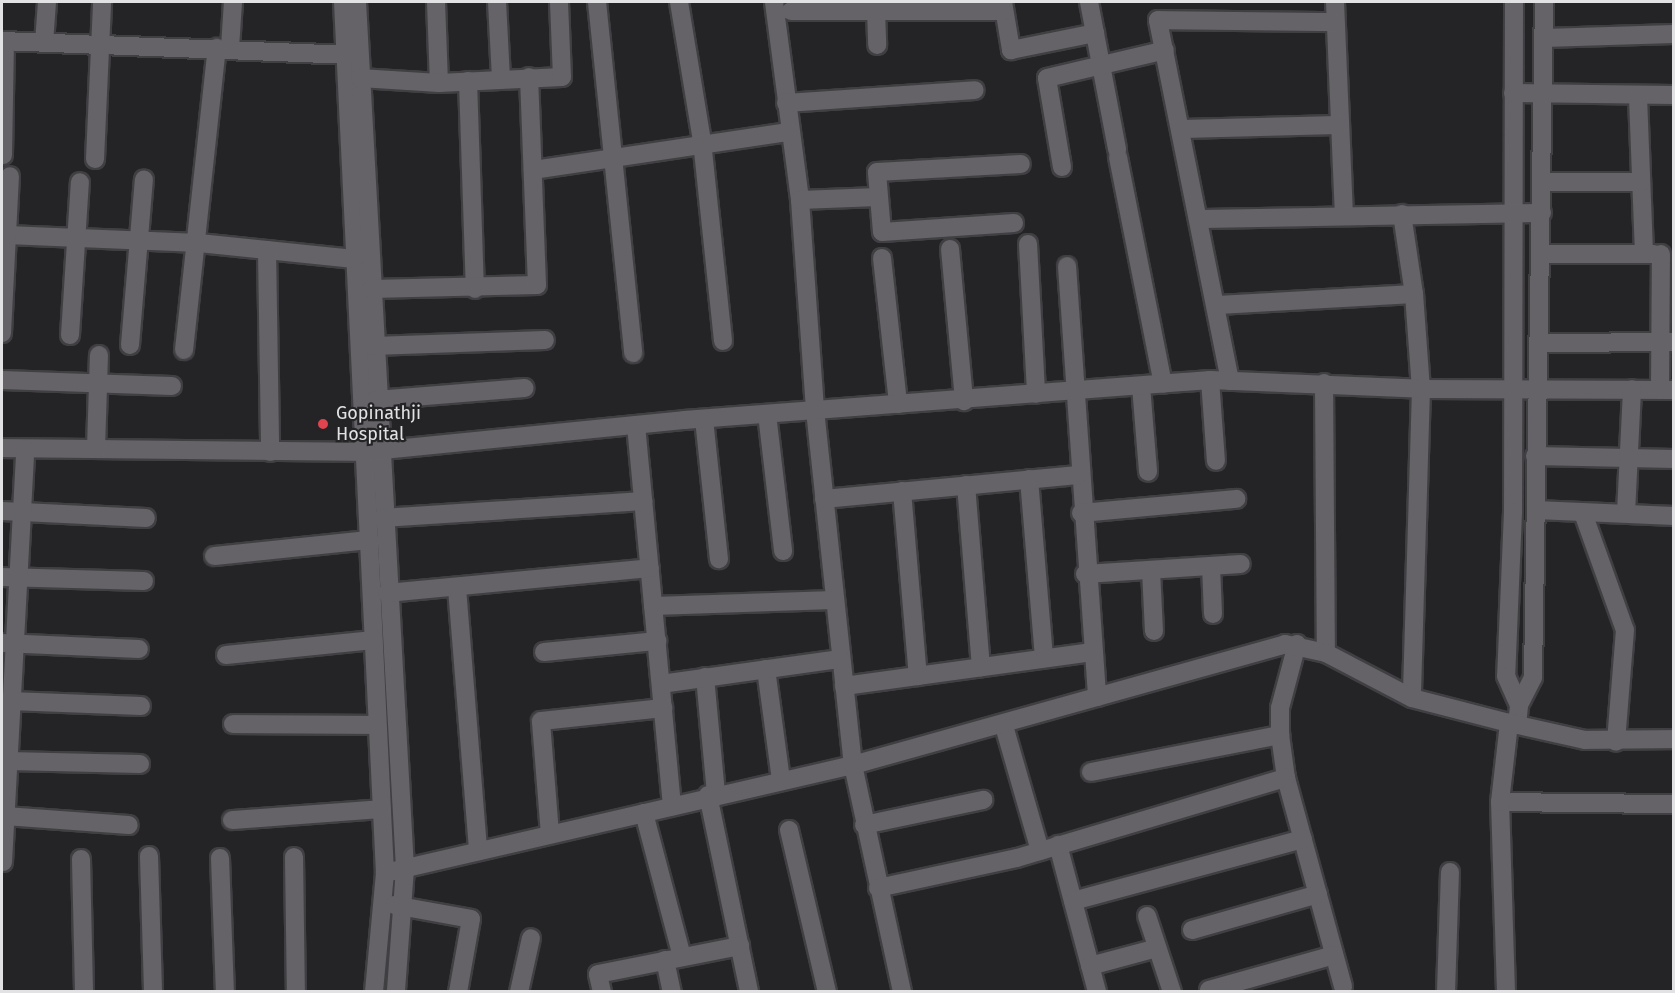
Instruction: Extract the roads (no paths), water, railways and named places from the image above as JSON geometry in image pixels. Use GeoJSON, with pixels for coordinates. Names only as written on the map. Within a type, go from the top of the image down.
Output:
{"type":"FeatureCollection","features":[{"type":"Feature","properties":{"kind":"street"},"geometry":{"type":"LineString","coordinates":[[44,43],[47,2]]}},
{"type":"Feature","properties":{"kind":"street"},"geometry":{"type":"LineString","coordinates":[[95,159],[102,2]]}},
{"type":"Feature","properties":{"kind":"street"},"geometry":{"type":"LineString","coordinates":[[184,350],[224,48],[234,2]]}},
{"type":"Feature","properties":{"kind":"street"},"geometry":{"type":"LineString","coordinates":[[343,2],[354,259],[371,451],[382,518],[405,868],[405,907],[396,992]]}},
{"type":"Feature","properties":{"kind":"street"},"geometry":{"type":"LineString","coordinates":[[357,2],[376,400],[371,451],[369,540],[376,725],[385,873],[385,904],[374,992]]}},
{"type":"Feature","properties":{"kind":"street"},"geometry":{"type":"LineString","coordinates":[[436,2],[439,83]]}},
{"type":"Feature","properties":{"kind":"street"},"geometry":{"type":"LineString","coordinates":[[497,2],[501,79]]}},
{"type":"Feature","properties":{"kind":"street"},"geometry":{"type":"LineString","coordinates":[[360,78],[439,83],[562,77],[559,2]]}},
{"type":"Feature","properties":{"kind":"street"},"geometry":{"type":"LineString","coordinates":[[597,2],[617,158],[633,353]]}},
{"type":"Feature","properties":{"kind":"street"},"geometry":{"type":"LineString","coordinates":[[679,2],[702,141],[723,341]]}},
{"type":"Feature","properties":{"kind":"street"},"geometry":{"type":"LineString","coordinates":[[774,2],[788,132],[800,200],[815,410],[853,765],[901,991]]}},
{"type":"Feature","properties":{"kind":"street"},"geometry":{"type":"LineString","coordinates":[[1089,2],[1163,384]]}},
{"type":"Feature","properties":{"kind":"street"},"geometry":{"type":"LineString","coordinates":[[1335,2],[1333,22],[1344,214]]}},
{"type":"Feature","properties":{"kind":"street"},"geometry":{"type":"LineString","coordinates":[[1514,2],[1510,387],[1513,512],[1506,676],[1519,705]]}},
{"type":"Feature","properties":{"kind":"street"},"geometry":{"type":"LineString","coordinates":[[1506,992],[1500,802],[1513,724],[1519,705],[1533,677],[1544,2]]}},
{"type":"Feature","properties":{"kind":"street"},"geometry":{"type":"LineString","coordinates":[[791,11],[856,6],[876,10],[1003,6],[1011,50],[1095,33]]}},
{"type":"Feature","properties":{"kind":"street"},"geometry":{"type":"LineString","coordinates":[[876,10],[877,45]]}},
{"type":"Feature","properties":{"kind":"street"},"geometry":{"type":"LineString","coordinates":[[1230,381],[1218,304],[1198,219],[1182,129],[1158,20],[1333,22]]}},
{"type":"Feature","properties":{"kind":"street"},"geometry":{"type":"LineString","coordinates":[[1544,38],[1674,34]]}},
{"type":"Feature","properties":{"kind":"street"},"geometry":{"type":"LineString","coordinates":[[3,155],[3,41],[100,46],[224,48],[344,55]]}},
{"type":"Feature","properties":{"kind":"street"},"geometry":{"type":"LineString","coordinates":[[1062,167],[1047,78],[1101,62],[1165,50]]}},
{"type":"Feature","properties":{"kind":"street"},"geometry":{"type":"LineString","coordinates":[[370,289],[475,290],[537,285],[529,77]]}},
{"type":"Feature","properties":{"kind":"street"},"geometry":{"type":"LineString","coordinates":[[468,81],[475,290]]}},
{"type":"Feature","properties":{"kind":"street"},"geometry":{"type":"LineString","coordinates":[[786,103],[975,90]]}},
{"type":"Feature","properties":{"kind":"street"},"geometry":{"type":"LineString","coordinates":[[1513,93],[1638,97],[1674,95]]}},
{"type":"Feature","properties":{"kind":"street"},"geometry":{"type":"LineString","coordinates":[[2,448],[270,452],[371,451],[704,419],[1210,381],[1324,383],[1421,389],[1536,387],[1667,390],[1667,342],[1660,254],[1641,182],[1638,97]]}},
{"type":"Feature","properties":{"kind":"street"},"geometry":{"type":"LineString","coordinates":[[1182,129],[1338,125]]}},
{"type":"Feature","properties":{"kind":"street"},"geometry":{"type":"LineString","coordinates":[[533,170],[617,158],[702,141],[788,132]]}},
{"type":"Feature","properties":{"kind":"street"},"geometry":{"type":"LineString","coordinates":[[1014,223],[882,232],[877,172],[1021,164]]}},
{"type":"Feature","properties":{"kind":"street"},"geometry":{"type":"LineString","coordinates":[[2,333],[10,176]]}},
{"type":"Feature","properties":{"kind":"street"},"geometry":{"type":"LineString","coordinates":[[130,345],[144,180]]}},
{"type":"Feature","properties":{"kind":"street"},"geometry":{"type":"LineString","coordinates":[[70,334],[80,182]]}},
{"type":"Feature","properties":{"kind":"street"},"geometry":{"type":"LineString","coordinates":[[1542,182],[1641,182]]}},
{"type":"Feature","properties":{"kind":"street"},"geometry":{"type":"LineString","coordinates":[[800,200],[878,197]]}},
{"type":"Feature","properties":{"kind":"street"},"geometry":{"type":"LineString","coordinates":[[1198,219],[1344,214],[1542,213]]}},
{"type":"Feature","properties":{"kind":"street"},"geometry":{"type":"LineString","coordinates":[[1402,214],[1414,294],[1421,389],[1412,698]]}},
{"type":"Feature","properties":{"kind":"street"},"geometry":{"type":"LineString","coordinates":[[7,235],[199,243],[354,259]]}},
{"type":"Feature","properties":{"kind":"street"},"geometry":{"type":"LineString","coordinates":[[1028,244],[1035,394]]}},
{"type":"Feature","properties":{"kind":"street"},"geometry":{"type":"LineString","coordinates":[[950,249],[964,400]]}},
{"type":"Feature","properties":{"kind":"street"},"geometry":{"type":"LineString","coordinates":[[267,250],[270,452]]}},
{"type":"Feature","properties":{"kind":"street"},"geometry":{"type":"LineString","coordinates":[[1541,254],[1660,254]]}},
{"type":"Feature","properties":{"kind":"street"},"geometry":{"type":"LineString","coordinates":[[882,258],[898,404]]}},
{"type":"Feature","properties":{"kind":"street"},"geometry":{"type":"LineString","coordinates":[[1067,266],[1078,475],[1091,652],[1097,697]]}},
{"type":"Feature","properties":{"kind":"street"},"geometry":{"type":"LineString","coordinates":[[1218,304],[1414,294]]}},
{"type":"Feature","properties":{"kind":"street"},"geometry":{"type":"LineString","coordinates":[[373,346],[545,340]]}},
{"type":"Feature","properties":{"kind":"street"},"geometry":{"type":"LineString","coordinates":[[1539,343],[1667,342]]}},
{"type":"Feature","properties":{"kind":"street"},"geometry":{"type":"LineString","coordinates":[[96,449],[99,355]]}},
{"type":"Feature","properties":{"kind":"street"},"geometry":{"type":"LineString","coordinates":[[2,381],[172,386]]}},
{"type":"Feature","properties":{"kind":"street"},"geometry":{"type":"LineString","coordinates":[[1210,381],[1216,462]]}},
{"type":"Feature","properties":{"kind":"street"},"geometry":{"type":"LineString","coordinates":[[1324,383],[1326,653]]}},
{"type":"Feature","properties":{"kind":"street"},"geometry":{"type":"LineString","coordinates":[[1141,386],[1148,472]]}},
{"type":"Feature","properties":{"kind":"street"},"geometry":{"type":"LineString","coordinates":[[376,400],[525,388]]}},
{"type":"Feature","properties":{"kind":"street"},"geometry":{"type":"LineString","coordinates":[[1626,513],[1632,389]]}},
{"type":"Feature","properties":{"kind":"street"},"geometry":{"type":"LineString","coordinates":[[767,414],[783,551]]}},
{"type":"Feature","properties":{"kind":"street"},"geometry":{"type":"LineString","coordinates":[[704,419],[719,559]]}},
{"type":"Feature","properties":{"kind":"street"},"geometry":{"type":"LineString","coordinates":[[636,425],[672,806]]}},
{"type":"Feature","properties":{"kind":"street"},"geometry":{"type":"LineString","coordinates":[[3,862],[9,577],[21,512],[25,450]]}},
{"type":"Feature","properties":{"kind":"street"},"geometry":{"type":"LineString","coordinates":[[1535,456],[1674,459]]}},
{"type":"Feature","properties":{"kind":"street"},"geometry":{"type":"LineString","coordinates":[[824,499],[1078,475]]}},
{"type":"Feature","properties":{"kind":"street"},"geometry":{"type":"LineString","coordinates":[[1029,479],[1044,658]]}},
{"type":"Feature","properties":{"kind":"street"},"geometry":{"type":"LineString","coordinates":[[966,485],[981,667]]}},
{"type":"Feature","properties":{"kind":"street"},"geometry":{"type":"LineString","coordinates":[[902,491],[918,676]]}},
{"type":"Feature","properties":{"kind":"street"},"geometry":{"type":"LineString","coordinates":[[1081,513],[1236,499]]}},
{"type":"Feature","properties":{"kind":"street"},"geometry":{"type":"LineString","coordinates":[[382,518],[643,501]]}},
{"type":"Feature","properties":{"kind":"street"},"geometry":{"type":"LineString","coordinates":[[1536,510],[1674,516]]}},
{"type":"Feature","properties":{"kind":"street"},"geometry":{"type":"LineString","coordinates":[[2,512],[146,518]]}},
{"type":"Feature","properties":{"kind":"street"},"geometry":{"type":"LineString","coordinates":[[1583,513],[1626,630],[1616,742]]}},
{"type":"Feature","properties":{"kind":"street"},"geometry":{"type":"LineString","coordinates":[[214,556],[369,540]]}},
{"type":"Feature","properties":{"kind":"street"},"geometry":{"type":"LineString","coordinates":[[1085,574],[1241,564]]}},
{"type":"Feature","properties":{"kind":"street"},"geometry":{"type":"LineString","coordinates":[[1211,566],[1213,614]]}},
{"type":"Feature","properties":{"kind":"street"},"geometry":{"type":"LineString","coordinates":[[387,593],[650,568]]}},
{"type":"Feature","properties":{"kind":"street"},"geometry":{"type":"LineString","coordinates":[[1151,570],[1154,631]]}},
{"type":"Feature","properties":{"kind":"street"},"geometry":{"type":"LineString","coordinates":[[9,577],[144,582]]}},
{"type":"Feature","properties":{"kind":"street"},"geometry":{"type":"LineString","coordinates":[[457,588],[478,851]]}},
{"type":"Feature","properties":{"kind":"street"},"geometry":{"type":"LineString","coordinates":[[653,606],[834,600]]}},
{"type":"Feature","properties":{"kind":"street"},"geometry":{"type":"LineString","coordinates":[[226,655],[373,640]]}},
{"type":"Feature","properties":{"kind":"street"},"geometry":{"type":"LineString","coordinates":[[544,652],[657,640]]}},
{"type":"Feature","properties":{"kind":"street"},"geometry":{"type":"LineString","coordinates":[[8,643],[139,648]]}},
{"type":"Feature","properties":{"kind":"street"},"geometry":{"type":"LineString","coordinates":[[1298,644],[1280,708],[1280,735],[1286,778],[1343,986]]}},
{"type":"Feature","properties":{"kind":"street"},"geometry":{"type":"LineString","coordinates":[[385,873],[712,795],[853,765],[1004,726],[1267,647],[1298,644],[1326,653],[1412,698],[1513,724],[1616,742],[1674,739]]}},
{"type":"Feature","properties":{"kind":"street"},"geometry":{"type":"LineString","coordinates":[[844,686],[1091,652]]}},
{"type":"Feature","properties":{"kind":"street"},"geometry":{"type":"LineString","coordinates":[[661,684],[840,659]]}},
{"type":"Feature","properties":{"kind":"street"},"geometry":{"type":"LineString","coordinates":[[766,669],[781,780]]}},
{"type":"Feature","properties":{"kind":"street"},"geometry":{"type":"LineString","coordinates":[[705,677],[712,795],[749,992]]}},
{"type":"Feature","properties":{"kind":"street"},"geometry":{"type":"LineString","coordinates":[[7,707],[141,706]]}},
{"type":"Feature","properties":{"kind":"street"},"geometry":{"type":"LineString","coordinates":[[550,834],[541,721],[663,708]]}},
{"type":"Feature","properties":{"kind":"street"},"geometry":{"type":"LineString","coordinates":[[233,724],[376,725]]}},
{"type":"Feature","properties":{"kind":"street"},"geometry":{"type":"LineString","coordinates":[[1004,726],[1040,851]]}},
{"type":"Feature","properties":{"kind":"street"},"geometry":{"type":"LineString","coordinates":[[1091,772],[1280,735]]}},
{"type":"Feature","properties":{"kind":"street"},"geometry":{"type":"LineString","coordinates":[[6,768],[140,764]]}},
{"type":"Feature","properties":{"kind":"street"},"geometry":{"type":"LineString","coordinates":[[878,888],[1040,851],[1286,778]]}},
{"type":"Feature","properties":{"kind":"street"},"geometry":{"type":"LineString","coordinates":[[864,825],[983,800]]}},
{"type":"Feature","properties":{"kind":"street"},"geometry":{"type":"LineString","coordinates":[[1500,802],[1674,804]]}},
{"type":"Feature","properties":{"kind":"street"},"geometry":{"type":"LineString","coordinates":[[232,820],[382,809]]}},
{"type":"Feature","properties":{"kind":"street"},"geometry":{"type":"LineString","coordinates":[[644,813],[674,959],[672,992]]}},
{"type":"Feature","properties":{"kind":"street"},"geometry":{"type":"LineString","coordinates":[[5,816],[129,825]]}},
{"type":"Feature","properties":{"kind":"street"},"geometry":{"type":"LineString","coordinates":[[789,830],[826,992]]}},
{"type":"Feature","properties":{"kind":"street"},"geometry":{"type":"LineString","coordinates":[[1073,901],[1302,839]]}},
{"type":"Feature","properties":{"kind":"street"},"geometry":{"type":"LineString","coordinates":[[1058,845],[1097,992]]}},
{"type":"Feature","properties":{"kind":"street"},"geometry":{"type":"LineString","coordinates":[[149,856],[153,992]]}},
{"type":"Feature","properties":{"kind":"street"},"geometry":{"type":"LineString","coordinates":[[219,858],[225,992]]}},
{"type":"Feature","properties":{"kind":"street"},"geometry":{"type":"LineString","coordinates":[[294,858],[296,992]]}},
{"type":"Feature","properties":{"kind":"street"},"geometry":{"type":"LineString","coordinates":[[81,859],[84,992]]}},
{"type":"Feature","properties":{"kind":"street"},"geometry":{"type":"LineString","coordinates":[[1446,992],[1450,872]]}},
{"type":"Feature","properties":{"kind":"street"},"geometry":{"type":"LineString","coordinates":[[1192,930],[1318,894]]}},
{"type":"Feature","properties":{"kind":"street"},"geometry":{"type":"LineString","coordinates":[[385,904],[471,919],[458,992]]}},
{"type":"Feature","properties":{"kind":"street"},"geometry":{"type":"LineString","coordinates":[[1147,916],[1172,992]]}},
{"type":"Feature","properties":{"kind":"street"},"geometry":{"type":"LineString","coordinates":[[519,992],[531,938]]}},
{"type":"Feature","properties":{"kind":"street"},"geometry":{"type":"LineString","coordinates":[[602,992],[598,974],[740,946]]}},
{"type":"Feature","properties":{"kind":"street"},"geometry":{"type":"LineString","coordinates":[[1090,966],[1157,948]]}},
{"type":"Feature","properties":{"kind":"street"},"geometry":{"type":"LineString","coordinates":[[1209,990],[1334,955]]}},
{"type":"Feature","properties":{"kind":"place","name":"Gopinathji Hospital"},"geometry":{"type":"Point","coordinates":[323,424]}}]}
